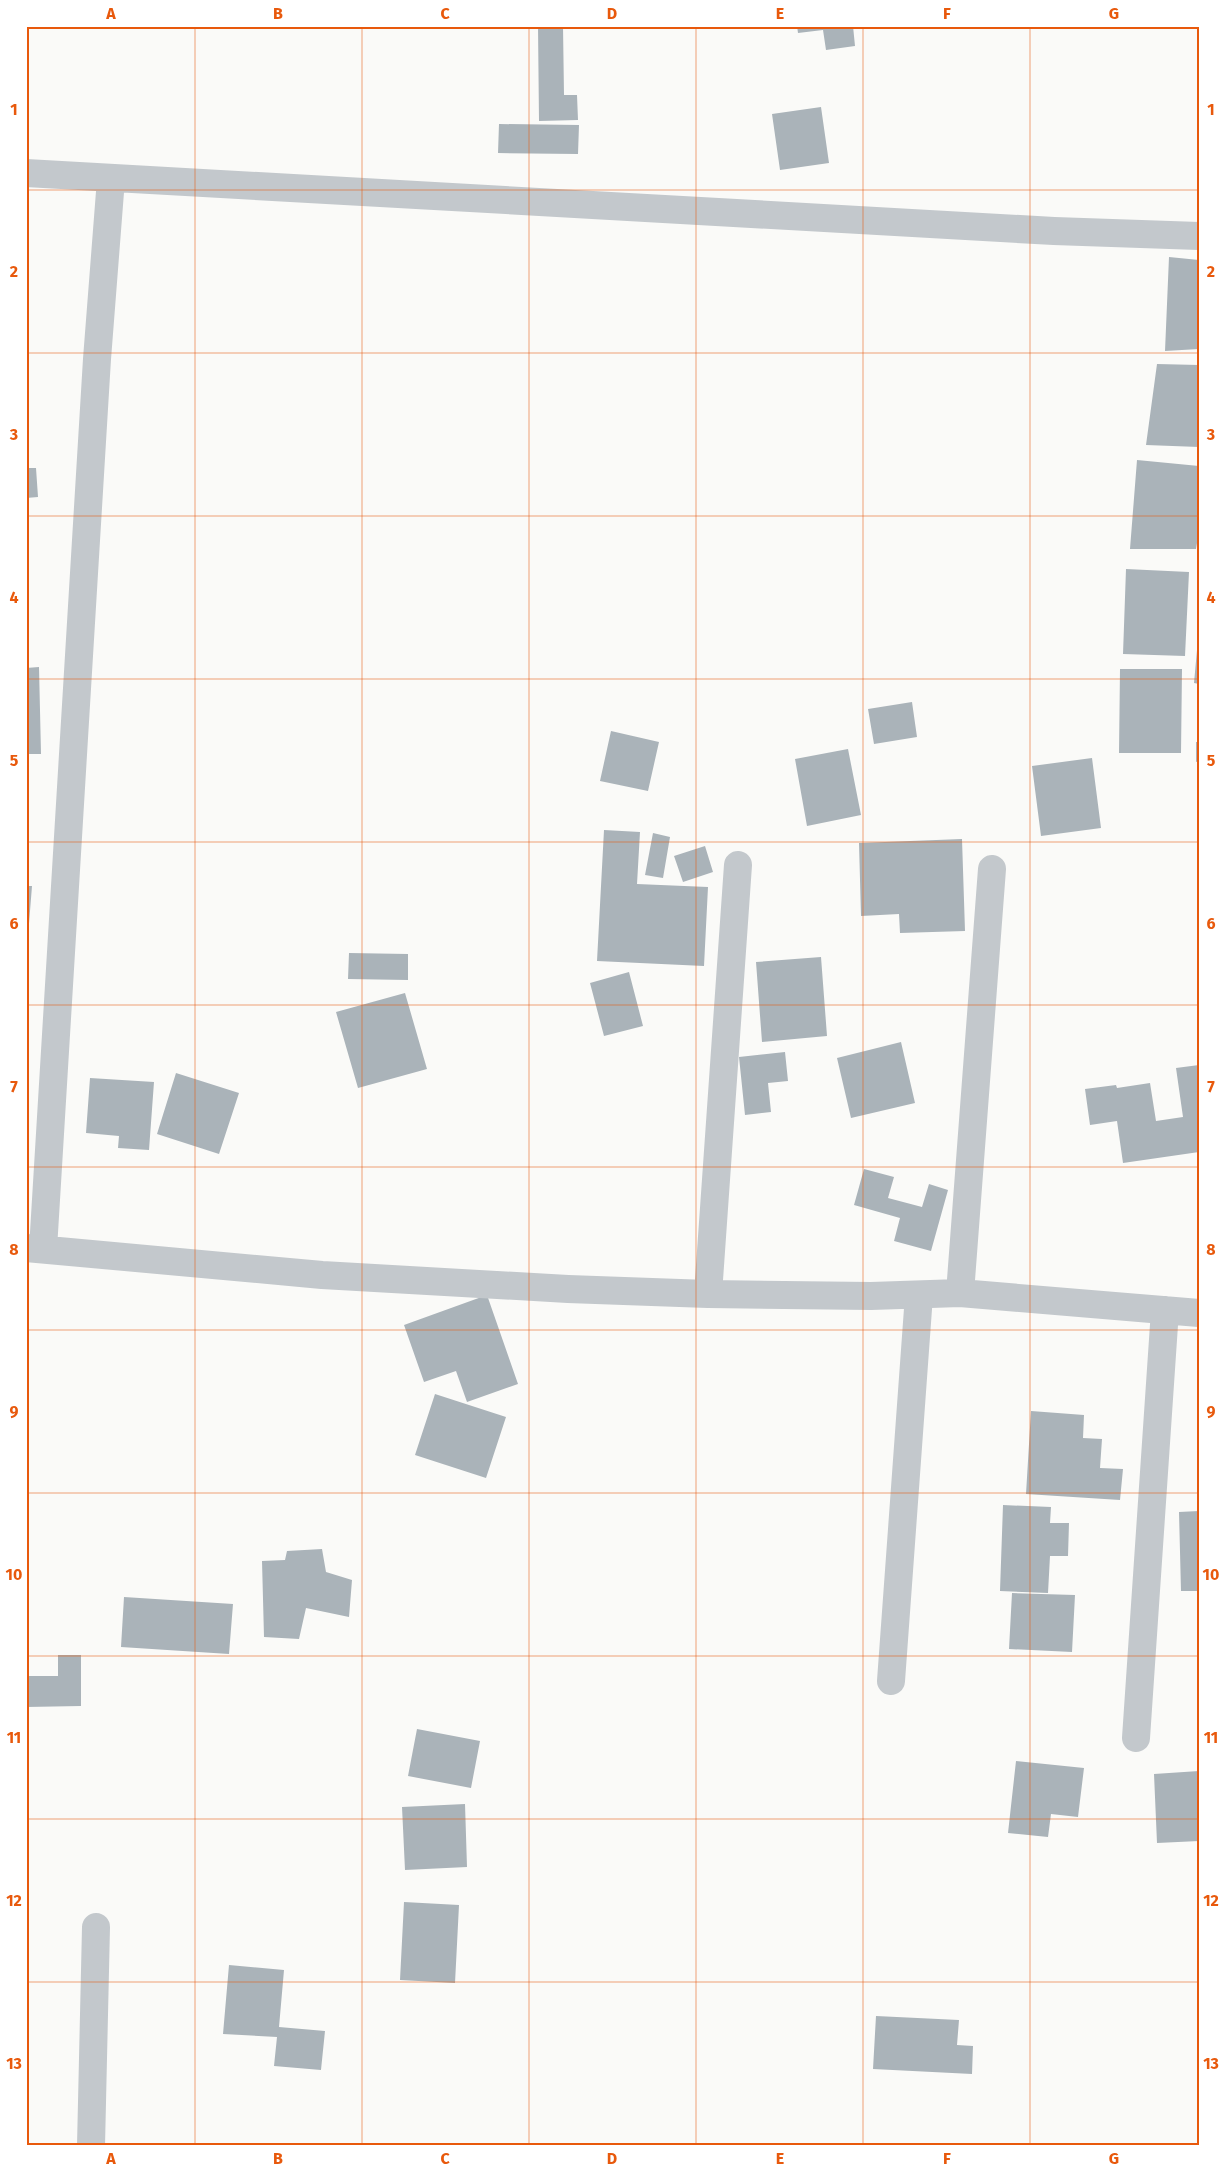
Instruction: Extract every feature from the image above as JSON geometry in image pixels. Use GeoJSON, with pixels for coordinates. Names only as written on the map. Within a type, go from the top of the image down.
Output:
{"type":"FeatureCollection","features":[{"type":"Feature","properties":{"kind":"street"},"geometry":{"type":"LineString","coordinates":[[26,173],[1044,231],[1199,236]]}},
{"type":"Feature","properties":{"kind":"street"},"geometry":{"type":"LineString","coordinates":[[111,179],[35,1248],[349,1277],[568,1289],[708,1294],[871,1296],[960,1293],[1199,1313]]}},
{"type":"Feature","properties":{"kind":"street"},"geometry":{"type":"LineString","coordinates":[[708,1294],[738,865]]}},
{"type":"Feature","properties":{"kind":"street"},"geometry":{"type":"LineString","coordinates":[[960,1293],[992,868]]}},
{"type":"Feature","properties":{"kind":"street"},"geometry":{"type":"LineString","coordinates":[[892,1680],[919,1295]]}},
{"type":"Feature","properties":{"kind":"street"},"geometry":{"type":"LineString","coordinates":[[1136,1738],[1164,1310]]}},
{"type":"Feature","properties":{"kind":"street"},"geometry":{"type":"LineString","coordinates":[[91,2146],[96,1926]]}},
{"type":"Feature","properties":{"kind":"building"},"geometry":{"type":"Polygon","coordinates":[[[538,26],[563,26],[564,95],[577,95],[578,120],[539,121],[538,26]]]}},
{"type":"Feature","properties":{"kind":"building"},"geometry":{"type":"Polygon","coordinates":[[[797,26],[853,26],[855,46],[826,50],[823,30],[798,33],[797,26]]]}},
{"type":"Feature","properties":{"kind":"building"},"geometry":{"type":"Polygon","coordinates":[[[821,107],[829,163],[780,170],[772,114],[821,107]]]}},
{"type":"Feature","properties":{"kind":"building"},"geometry":{"type":"Polygon","coordinates":[[[499,124],[579,125],[578,154],[498,153],[499,124]]]}},
{"type":"Feature","properties":{"kind":"building"},"geometry":{"type":"Polygon","coordinates":[[[1169,257],[1199,260],[1199,349],[1165,351],[1169,257]]]}},
{"type":"Feature","properties":{"kind":"building"},"geometry":{"type":"Polygon","coordinates":[[[1157,364],[1199,365],[1199,447],[1146,445],[1157,364]]]}},
{"type":"Feature","properties":{"kind":"building"},"geometry":{"type":"Polygon","coordinates":[[[1137,460],[1199,466],[1199,531],[1196,549],[1130,549],[1137,460]]]}},
{"type":"Feature","properties":{"kind":"building"},"geometry":{"type":"Polygon","coordinates":[[[26,468],[36,468],[38,497],[26,498],[26,468]]]}},
{"type":"Feature","properties":{"kind":"building"},"geometry":{"type":"Polygon","coordinates":[[[1126,569],[1189,572],[1185,656],[1123,654],[1126,569]]]}},
{"type":"Feature","properties":{"kind":"building"},"geometry":{"type":"Polygon","coordinates":[[[1197,650],[1199,650],[1199,684],[1194,683],[1197,650]]]}},
{"type":"Feature","properties":{"kind":"building"},"geometry":{"type":"Polygon","coordinates":[[[39,667],[41,754],[26,754],[26,668],[39,667]]]}},
{"type":"Feature","properties":{"kind":"building"},"geometry":{"type":"Polygon","coordinates":[[[1120,669],[1182,669],[1181,753],[1119,753],[1120,669]]]}},
{"type":"Feature","properties":{"kind":"building"},"geometry":{"type":"Polygon","coordinates":[[[912,702],[917,737],[874,744],[868,709],[912,702]]]}},
{"type":"Feature","properties":{"kind":"building"},"geometry":{"type":"Polygon","coordinates":[[[611,731],[659,742],[648,791],[600,781],[611,731]]]}},
{"type":"Feature","properties":{"kind":"building"},"geometry":{"type":"Polygon","coordinates":[[[1196,742],[1199,742],[1199,761],[1196,762],[1196,742]]]}},
{"type":"Feature","properties":{"kind":"building"},"geometry":{"type":"Polygon","coordinates":[[[848,749],[861,815],[807,826],[795,759],[848,749]]]}},
{"type":"Feature","properties":{"kind":"building"},"geometry":{"type":"Polygon","coordinates":[[[1092,758],[1101,828],[1041,836],[1032,766],[1092,758]]]}},
{"type":"Feature","properties":{"kind":"building"},"geometry":{"type":"Polygon","coordinates":[[[604,830],[640,832],[637,884],[708,887],[704,966],[597,961],[604,830]]]}},
{"type":"Feature","properties":{"kind":"building"},"geometry":{"type":"Polygon","coordinates":[[[653,833],[670,837],[663,878],[645,875],[653,833]]]}},
{"type":"Feature","properties":{"kind":"building"},"geometry":{"type":"Polygon","coordinates":[[[962,839],[965,931],[900,933],[899,914],[861,916],[859,843],[962,839]]]}},
{"type":"Feature","properties":{"kind":"building"},"geometry":{"type":"Polygon","coordinates":[[[705,846],[713,872],[683,882],[674,856],[705,846]]]}},
{"type":"Feature","properties":{"kind":"building"},"geometry":{"type":"Polygon","coordinates":[[[26,886],[32,886],[28,936],[26,936],[26,886]]]}},
{"type":"Feature","properties":{"kind":"building"},"geometry":{"type":"Polygon","coordinates":[[[349,953],[408,954],[408,980],[348,979],[349,953]]]}},
{"type":"Feature","properties":{"kind":"building"},"geometry":{"type":"Polygon","coordinates":[[[821,957],[827,1036],[762,1042],[756,962],[821,957]]]}},
{"type":"Feature","properties":{"kind":"building"},"geometry":{"type":"Polygon","coordinates":[[[629,972],[643,1026],[604,1036],[590,983],[629,972]]]}},
{"type":"Feature","properties":{"kind":"building"},"geometry":{"type":"Polygon","coordinates":[[[405,993],[427,1069],[358,1088],[336,1012],[405,993]]]}},
{"type":"Feature","properties":{"kind":"building"},"geometry":{"type":"Polygon","coordinates":[[[901,1042],[915,1103],[851,1118],[837,1058],[901,1042]]]}},
{"type":"Feature","properties":{"kind":"building"},"geometry":{"type":"Polygon","coordinates":[[[785,1052],[788,1081],[768,1083],[771,1112],[745,1115],[739,1057],[785,1052]]]}},
{"type":"Feature","properties":{"kind":"building"},"geometry":{"type":"Polygon","coordinates":[[[1199,1065],[1199,1152],[1123,1163],[1117,1121],[1090,1125],[1085,1089],[1116,1085],[1117,1088],[1150,1083],[1156,1121],[1183,1117],[1176,1068],[1199,1065]]]}},
{"type":"Feature","properties":{"kind":"building"},"geometry":{"type":"Polygon","coordinates":[[[176,1073],[239,1093],[219,1154],[157,1134],[176,1073]]]}},
{"type":"Feature","properties":{"kind":"building"},"geometry":{"type":"Polygon","coordinates":[[[90,1078],[154,1082],[149,1150],[118,1148],[119,1136],[86,1133],[90,1078]]]}},
{"type":"Feature","properties":{"kind":"building"},"geometry":{"type":"Polygon","coordinates":[[[864,1169],[894,1177],[888,1198],[922,1207],[929,1184],[948,1190],[931,1251],[894,1241],[900,1218],[854,1205],[864,1169]]]}},
{"type":"Feature","properties":{"kind":"building"},"geometry":{"type":"Polygon","coordinates":[[[487,1295],[518,1384],[467,1402],[456,1371],[424,1382],[404,1325],[487,1295]]]}},
{"type":"Feature","properties":{"kind":"building"},"geometry":{"type":"Polygon","coordinates":[[[435,1394],[506,1417],[486,1478],[415,1455],[435,1394]]]}},
{"type":"Feature","properties":{"kind":"building"},"geometry":{"type":"Polygon","coordinates":[[[1031,1411],[1084,1415],[1083,1438],[1102,1439],[1100,1468],[1123,1469],[1120,1500],[1026,1494],[1031,1411]]]}},
{"type":"Feature","properties":{"kind":"building"},"geometry":{"type":"Polygon","coordinates":[[[1003,1505],[1051,1507],[1050,1523],[1069,1523],[1068,1556],[1050,1556],[1048,1593],[1000,1591],[1003,1505]]]}},
{"type":"Feature","properties":{"kind":"building"},"geometry":{"type":"Polygon","coordinates":[[[1199,1511],[1199,1591],[1181,1591],[1179,1512],[1199,1511]]]}},
{"type":"Feature","properties":{"kind":"building"},"geometry":{"type":"Polygon","coordinates":[[[322,1549],[326,1572],[352,1580],[349,1617],[306,1608],[299,1639],[264,1637],[262,1561],[285,1560],[287,1551],[322,1549]]]}},
{"type":"Feature","properties":{"kind":"building"},"geometry":{"type":"Polygon","coordinates":[[[1012,1593],[1075,1595],[1072,1652],[1009,1649],[1012,1593]]]}},
{"type":"Feature","properties":{"kind":"building"},"geometry":{"type":"Polygon","coordinates":[[[124,1597],[233,1604],[229,1654],[121,1647],[124,1597]]]}},
{"type":"Feature","properties":{"kind":"building"},"geometry":{"type":"Polygon","coordinates":[[[58,1655],[81,1655],[81,1706],[26,1707],[26,1676],[58,1676],[58,1655]]]}},
{"type":"Feature","properties":{"kind":"building"},"geometry":{"type":"Polygon","coordinates":[[[417,1729],[480,1741],[471,1788],[408,1776],[417,1729]]]}},
{"type":"Feature","properties":{"kind":"building"},"geometry":{"type":"Polygon","coordinates":[[[1016,1761],[1084,1768],[1078,1817],[1051,1814],[1048,1837],[1008,1833],[1016,1761]]]}},
{"type":"Feature","properties":{"kind":"building"},"geometry":{"type":"Polygon","coordinates":[[[1199,1771],[1199,1841],[1157,1843],[1154,1774],[1199,1771]]]}},
{"type":"Feature","properties":{"kind":"building"},"geometry":{"type":"Polygon","coordinates":[[[465,1804],[467,1867],[405,1870],[402,1807],[465,1804]]]}},
{"type":"Feature","properties":{"kind":"building"},"geometry":{"type":"Polygon","coordinates":[[[404,1902],[459,1905],[455,1983],[400,1980],[404,1902]]]}},
{"type":"Feature","properties":{"kind":"building"},"geometry":{"type":"Polygon","coordinates":[[[229,1965],[284,1970],[279,2027],[325,2031],[321,2070],[274,2066],[277,2037],[223,2034],[229,1965]]]}},
{"type":"Feature","properties":{"kind":"building"},"geometry":{"type":"Polygon","coordinates":[[[876,2016],[959,2020],[957,2045],[973,2046],[972,2074],[873,2069],[876,2016]]]}}]}
